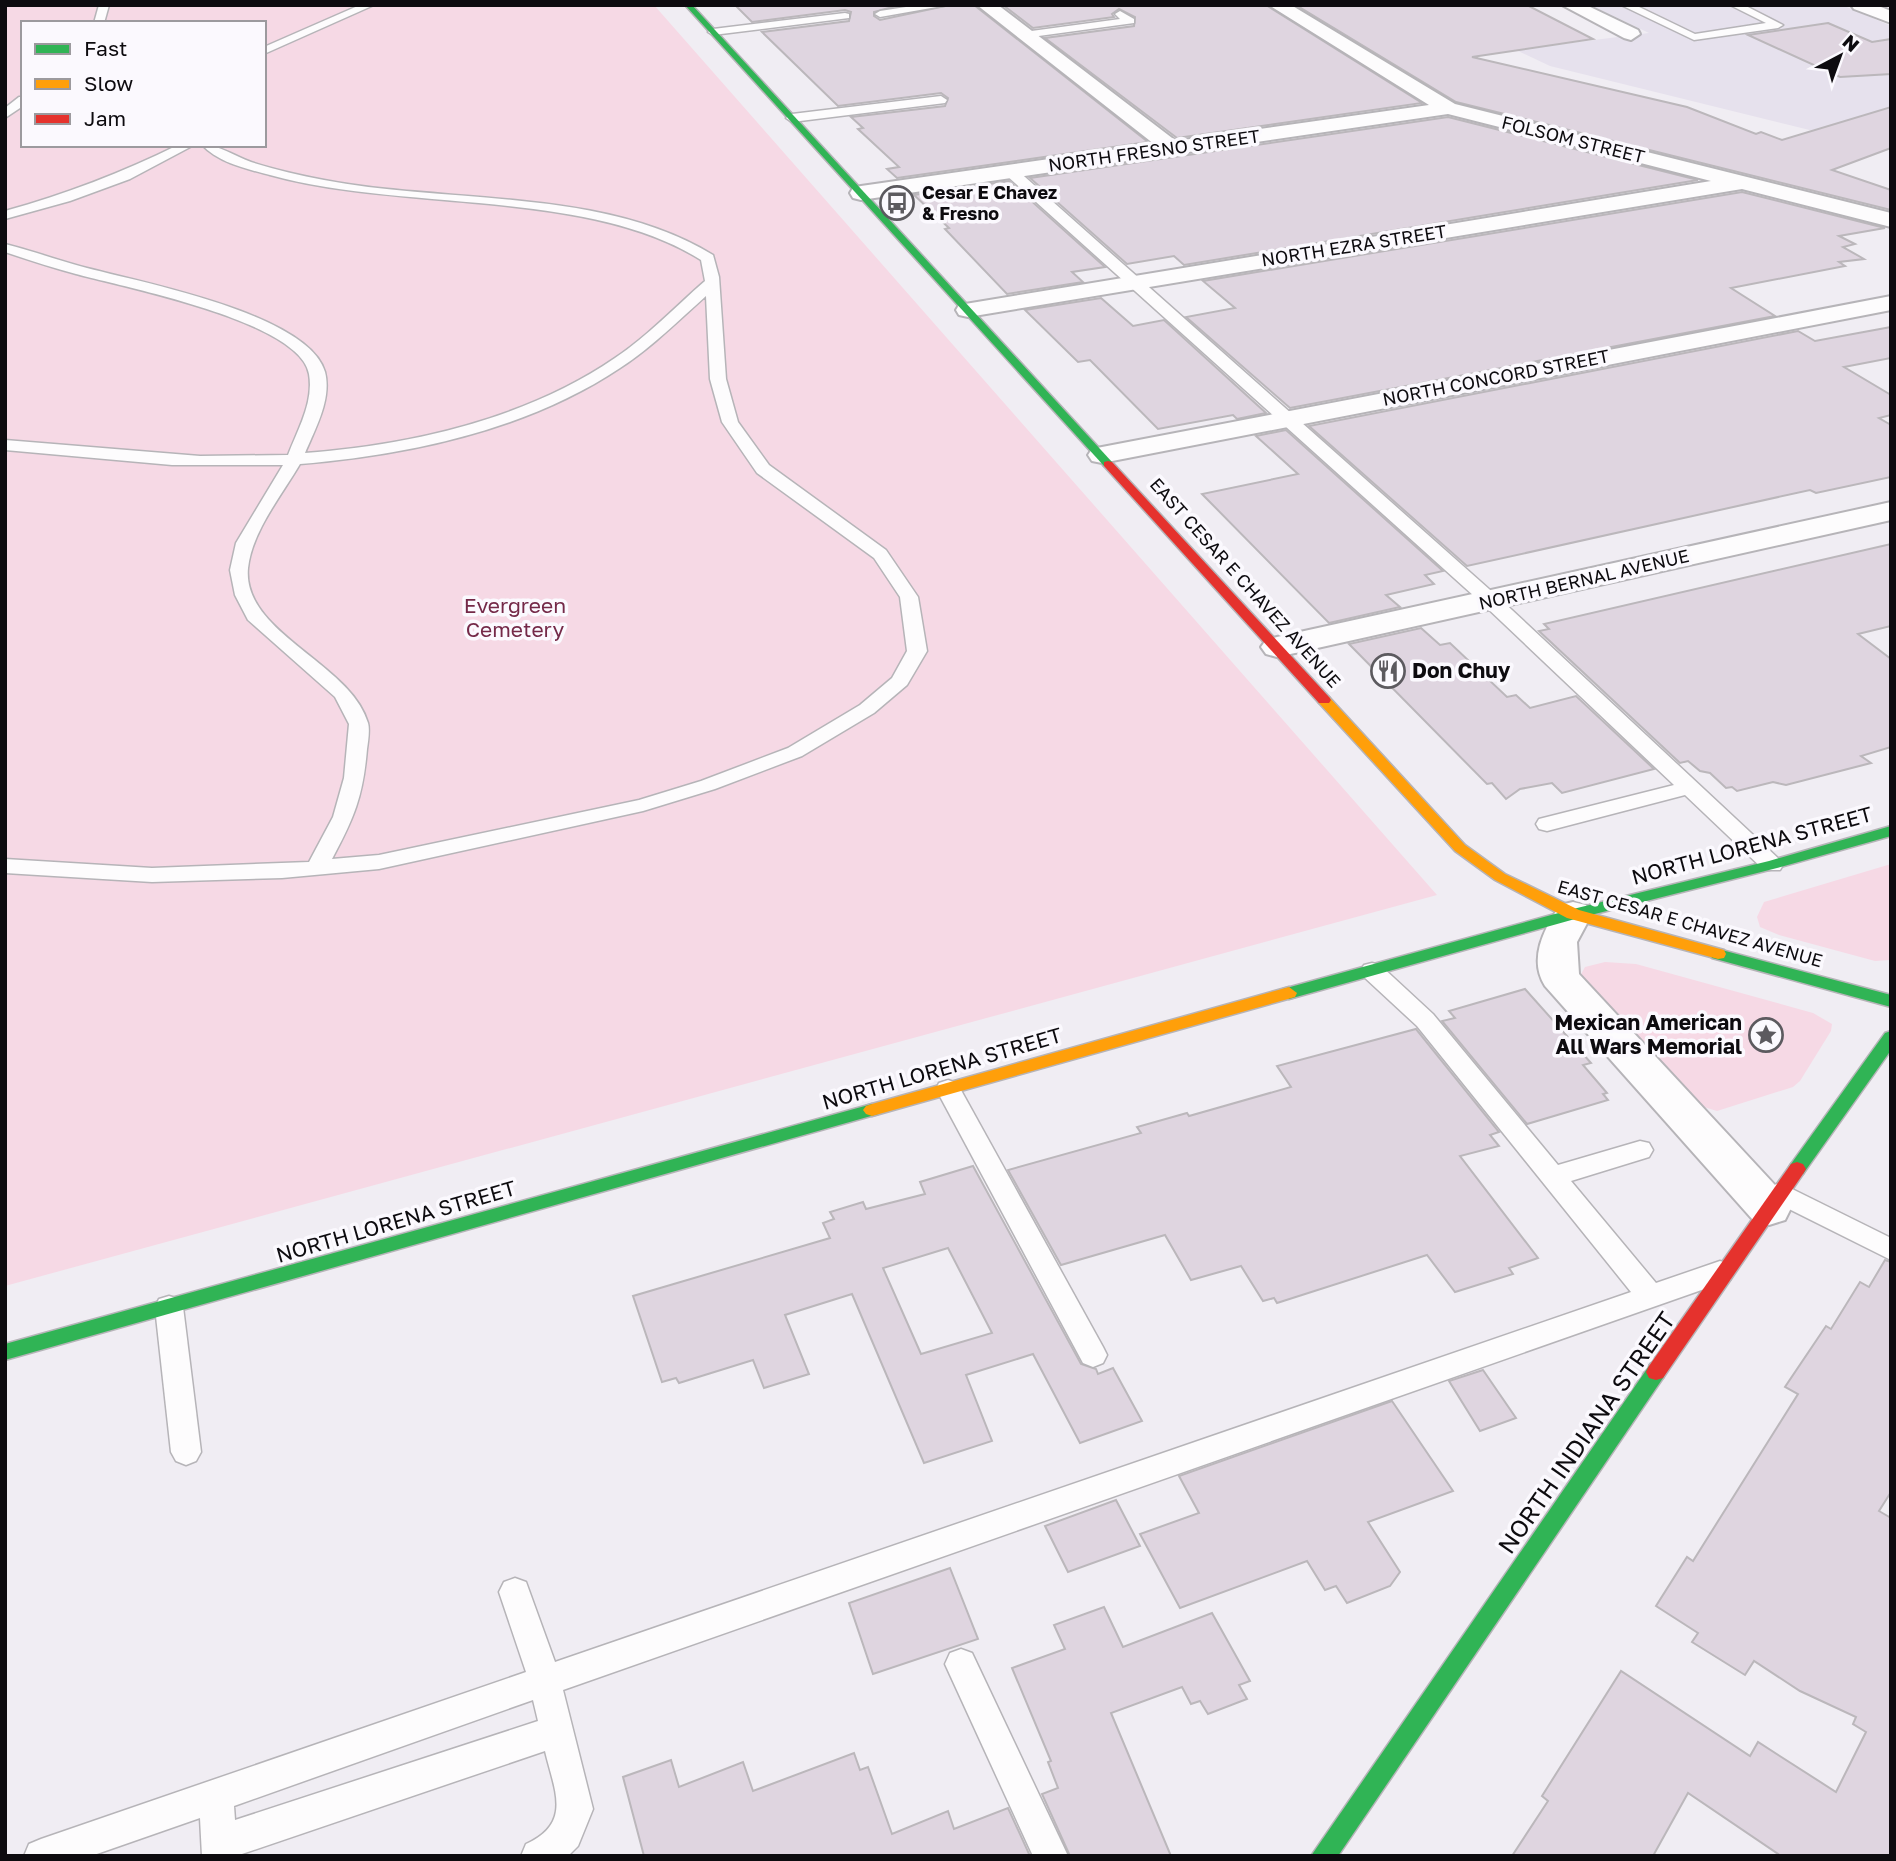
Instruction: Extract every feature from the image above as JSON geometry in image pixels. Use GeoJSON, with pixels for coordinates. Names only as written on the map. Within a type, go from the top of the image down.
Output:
{"type":"FeatureCollection","features":[{"type":"Feature","properties":{"kind":"main road","name":"EAST CESAR E CHAVEZ AVENUE"},"geometry":{"type":"LineString","coordinates":[[688,5],[1460,848],[1488,872],[1524,893],[1573,915],[1891,1001]]}},
{"type":"Feature","properties":{"kind":"main road","name":"NORTH LORENA STREET"},"geometry":{"type":"LineString","coordinates":[[5,1352],[1573,915],[1772,865],[1891,831]]}},
{"type":"Feature","properties":{"kind":"main road","name":"NORTH INDIANA STREET"},"geometry":{"type":"LineString","coordinates":[[1322,1856],[1775,1200],[1881,1069],[1891,1037]]}},
{"type":"Feature","properties":{"kind":"street"},"geometry":{"type":"LineString","coordinates":[[986,5],[1172,148]]}},
{"type":"Feature","properties":{"kind":"street","name":"FOLSOM STREET"},"geometry":{"type":"LineString","coordinates":[[1278,5],[1448,108],[1891,220]]}},
{"type":"Feature","properties":{"kind":"street"},"geometry":{"type":"LineString","coordinates":[[1571,5],[1631,34]]}},
{"type":"Feature","properties":{"kind":"street"},"geometry":{"type":"LineString","coordinates":[[1860,5],[1891,18]]}},
{"type":"Feature","properties":{"kind":"street","name":"NORTH FRESNO STREET"},"geometry":{"type":"LineString","coordinates":[[861,193],[1448,108]]}},
{"type":"Feature","properties":{"kind":"street","name":"NORTH EZRA STREET"},"geometry":{"type":"LineString","coordinates":[[968,310],[1740,183]]}},
{"type":"Feature","properties":{"kind":"street","name":"NORTH CONCORD STREET"},"geometry":{"type":"LineString","coordinates":[[1102,456],[1891,303]]}},
{"type":"Feature","properties":{"kind":"street","name":"NORTH BERNAL AVENUE"},"geometry":{"type":"LineString","coordinates":[[1277,647],[1891,511]]}},
{"type":"Feature","properties":{"kind":"street"},"geometry":{"type":"LineString","coordinates":[[1573,915],[1558,943],[1559,977],[1775,1200]]}},
{"type":"Feature","properties":{"kind":"lane"},"geometry":{"type":"LineString","coordinates":[[266,50],[369,5]]}},
{"type":"Feature","properties":{"kind":"lane"},"geometry":{"type":"LineString","coordinates":[[880,14],[943,5]]}},
{"type":"Feature","properties":{"kind":"lane"},"geometry":{"type":"LineString","coordinates":[[1626,5],[1694,37],[1778,25],[1735,5]]}},
{"type":"Feature","properties":{"kind":"lane"},"geometry":{"type":"LineString","coordinates":[[1024,35],[1130,21],[1120,14]]}},
{"type":"Feature","properties":{"kind":"lane"},"geometry":{"type":"LineString","coordinates":[[713,32],[845,16]]}},
{"type":"Feature","properties":{"kind":"lane"},"geometry":{"type":"LineString","coordinates":[[789,115],[898,97]]}},
{"type":"Feature","properties":{"kind":"lane"},"geometry":{"type":"LineString","coordinates":[[789,115],[941,100]]}},
{"type":"Feature","properties":{"kind":"lane"},"geometry":{"type":"LineString","coordinates":[[5,114],[21,102]]}},
{"type":"Feature","properties":{"kind":"lane"},"geometry":{"type":"LineString","coordinates":[[5,215],[65,198],[125,176],[184,147]]}},
{"type":"Feature","properties":{"kind":"lane"},"geometry":{"type":"LineString","coordinates":[[5,866],[152,875],[379,862],[643,805],[708,785],[795,752],[867,709],[900,681],[917,651],[909,597],[880,554],[762,469],[730,422],[718,379],[708,258],[685,243],[653,230],[582,214],[312,182],[265,170],[213,147]]}},
{"type":"Feature","properties":{"kind":"lane"},"geometry":{"type":"LineString","coordinates":[[1011,172],[1491,601],[1772,865]]}},
{"type":"Feature","properties":{"kind":"lane"},"geometry":{"type":"LineString","coordinates":[[5,247],[80,271],[222,309],[286,337],[309,357],[317,372],[318,400],[295,458],[245,543],[239,570],[244,595],[255,616],[343,694],[359,724],[354,778],[344,817],[317,867]]}},
{"type":"Feature","properties":{"kind":"lane"},"geometry":{"type":"LineString","coordinates":[[5,445],[228,462],[338,454],[443,435],[512,416],[589,381],[657,334],[686,303],[712,283]]}},
{"type":"Feature","properties":{"kind":"lane"},"geometry":{"type":"LineString","coordinates":[[1547,824],[1689,787]]}},
{"type":"Feature","properties":{"kind":"lane"},"geometry":{"type":"LineString","coordinates":[[1372,971],[1425,1020],[1651,1297]]}},
{"type":"Feature","properties":{"kind":"lane"},"geometry":{"type":"LineString","coordinates":[[948,1089],[1093,1355]]}},
{"type":"Feature","properties":{"kind":"lane"},"geometry":{"type":"LineString","coordinates":[[1554,1176],[1640,1150]]}},
{"type":"Feature","properties":{"kind":"lane"},"geometry":{"type":"LineString","coordinates":[[1775,1200],[1891,1250]]}},
{"type":"Feature","properties":{"kind":"lane"},"geometry":{"type":"LineString","coordinates":[[41,1856],[1727,1269]]}},
{"type":"Feature","properties":{"kind":"lane"},"geometry":{"type":"LineString","coordinates":[[169,1307],[186,1452]]}},
{"type":"Feature","properties":{"kind":"lane"},"geometry":{"type":"LineString","coordinates":[[515,1592],[545,1681],[576,1809],[566,1834],[547,1852],[538,1856]]}},
{"type":"Feature","properties":{"kind":"lane"},"geometry":{"type":"LineString","coordinates":[[961,1664],[1051,1856]]}},
{"type":"Feature","properties":{"kind":"lane"},"geometry":{"type":"LineString","coordinates":[[216,1795],[218,1849],[558,1731]]}},
{"type":"Feature","properties":{"kind":"shaded area"},"geometry":{"type":"Polygon","coordinates":[[[1590,5],[1842,5],[1891,26],[1891,150],[1550,66],[1516,50],[1649,33],[1590,5]]]}},
{"type":"Feature","properties":{"kind":"green space","name":"Evergreen Cemetery"},"geometry":{"type":"Polygon","coordinates":[[[5,5],[654,5],[1437,895],[5,1286],[5,5]]]}},
{"type":"Feature","properties":{"kind":"green space"},"geometry":{"type":"Polygon","coordinates":[[[1891,864],[1890,960],[1875,961],[1779,935],[1760,927],[1757,917],[1764,902],[1891,864]]]}},
{"type":"Feature","properties":{"kind":"green space"},"geometry":{"type":"Polygon","coordinates":[[[1605,962],[1636,964],[1813,1013],[1832,1024],[1831,1031],[1800,1081],[1793,1087],[1717,1111],[1694,1104],[1579,978],[1585,967],[1605,962]]]}},
{"type":"Feature","properties":{"kind":"building"},"geometry":{"type":"Polygon","coordinates":[[[735,5],[900,5],[874,12],[874,16],[880,20],[950,5],[974,5],[1148,142],[897,178],[887,169],[899,167],[858,129],[863,128],[851,117],[945,106],[948,98],[941,93],[838,106],[762,32],[849,21],[851,12],[845,10],[752,22],[735,5]]]}},
{"type":"Feature","properties":{"kind":"building"},"geometry":{"type":"Polygon","coordinates":[[[1003,5],[1266,5],[1422,103],[1177,138],[1045,38],[1134,26],[1135,17],[1119,9],[1112,14],[1114,17],[1033,28],[1003,5]]]}},
{"type":"Feature","properties":{"kind":"building"},"geometry":{"type":"Polygon","coordinates":[[[1296,5],[1527,5],[1593,39],[1472,57],[1687,107],[1756,134],[1761,132],[1782,140],[1891,107],[1891,148],[1832,170],[1891,190],[1891,210],[1456,102],[1296,5]]]}},
{"type":"Feature","properties":{"kind":"building"},"geometry":{"type":"Polygon","coordinates":[[[1828,23],[1872,42],[1891,39],[1891,74],[1840,77],[1748,35],[1828,23]]]}},
{"type":"Feature","properties":{"kind":"building"},"geometry":{"type":"Polygon","coordinates":[[[1448,117],[1698,180],[1184,265],[1174,256],[1127,264],[1030,178],[1448,117]]]}},
{"type":"Feature","properties":{"kind":"building"},"geometry":{"type":"Polygon","coordinates":[[[1009,181],[1105,267],[1072,272],[1083,282],[1007,294],[945,229],[949,228],[914,195],[1009,181]]]}},
{"type":"Feature","properties":{"kind":"building"},"geometry":{"type":"Polygon","coordinates":[[[1742,192],[1885,228],[1839,236],[1855,244],[1843,247],[1864,259],[1839,262],[1845,266],[1731,288],[1775,316],[1290,408],[1186,317],[1235,308],[1203,281],[1742,192]]]}},
{"type":"Feature","properties":{"kind":"building"},"geometry":{"type":"Polygon","coordinates":[[[1101,298],[1133,326],[1164,320],[1266,413],[1237,419],[1233,415],[1158,429],[1090,360],[1078,362],[1025,310],[1101,298]]]}},
{"type":"Feature","properties":{"kind":"building"},"geometry":{"type":"Polygon","coordinates":[[[1891,327],[1891,358],[1844,367],[1891,395],[1891,415],[1879,418],[1891,425],[1891,477],[1816,493],[1810,490],[1467,566],[1309,426],[1798,331],[1815,341],[1891,327]]]}},
{"type":"Feature","properties":{"kind":"building"},"geometry":{"type":"Polygon","coordinates":[[[1286,430],[1443,571],[1425,575],[1434,584],[1386,595],[1400,607],[1329,623],[1202,494],[1298,474],[1256,436],[1286,430]]]}},
{"type":"Feature","properties":{"kind":"building"},"geometry":{"type":"Polygon","coordinates":[[[1891,544],[1891,626],[1858,634],[1891,659],[1891,747],[1861,756],[1871,763],[1786,785],[1773,782],[1737,791],[1732,787],[1726,788],[1710,773],[1700,771],[1688,761],[1680,763],[1539,631],[1549,629],[1544,624],[1891,544]]]}},
{"type":"Feature","properties":{"kind":"building"},"geometry":{"type":"Polygon","coordinates":[[[1421,628],[1440,645],[1450,643],[1507,697],[1516,695],[1530,708],[1576,696],[1654,769],[1562,793],[1552,783],[1520,789],[1506,799],[1492,783],[1487,784],[1349,644],[1421,628]]]}},
{"type":"Feature","properties":{"kind":"building"},"geometry":{"type":"Polygon","coordinates":[[[1525,989],[1591,1063],[1583,1065],[1607,1093],[1603,1094],[1608,1100],[1527,1124],[1442,1021],[1455,1018],[1449,1011],[1525,989]]]}},
{"type":"Feature","properties":{"kind":"building"},"geometry":{"type":"Polygon","coordinates":[[[1416,1029],[1499,1132],[1490,1135],[1499,1146],[1460,1156],[1538,1258],[1509,1268],[1513,1274],[1455,1292],[1427,1255],[1277,1303],[1274,1298],[1263,1301],[1241,1266],[1191,1280],[1165,1235],[1061,1265],[1008,1170],[1141,1133],[1137,1127],[1187,1113],[1189,1116],[1291,1087],[1277,1066],[1416,1029]]]}},
{"type":"Feature","properties":{"kind":"building"},"geometry":{"type":"Polygon","coordinates":[[[973,1166],[1081,1364],[1096,1369],[1098,1374],[1113,1368],[1142,1421],[1080,1443],[1033,1354],[966,1375],[992,1441],[924,1463],[852,1294],[785,1315],[809,1374],[764,1388],[753,1360],[679,1383],[676,1378],[662,1382],[633,1296],[830,1238],[823,1223],[834,1219],[830,1212],[863,1202],[866,1209],[925,1194],[920,1182],[973,1166]],[[948,1248],[883,1268],[921,1354],[992,1333],[948,1248]]]}},
{"type":"Feature","properties":{"kind":"building"},"geometry":{"type":"Polygon","coordinates":[[[1885,1260],[1891,1262],[1891,1492],[1879,1511],[1891,1518],[1891,1856],[1781,1856],[1688,1793],[1653,1856],[1512,1856],[1548,1801],[1542,1796],[1621,1671],[1750,1756],[1758,1742],[1836,1792],[1866,1732],[1853,1724],[1856,1717],[1800,1691],[1754,1661],[1745,1675],[1692,1642],[1698,1633],[1656,1606],[1687,1557],[1693,1561],[1798,1394],[1785,1387],[1826,1326],[1831,1329],[1860,1282],[1869,1287],[1885,1260]]]}},
{"type":"Feature","properties":{"kind":"building"},"geometry":{"type":"Polygon","coordinates":[[[1483,1370],[1516,1418],[1480,1431],[1449,1381],[1483,1370]]]}},
{"type":"Feature","properties":{"kind":"building"},"geometry":{"type":"Polygon","coordinates":[[[1392,1401],[1453,1491],[1368,1522],[1400,1572],[1390,1586],[1347,1603],[1336,1586],[1325,1590],[1307,1561],[1180,1608],[1140,1534],[1199,1513],[1179,1476],[1392,1401]]]}},
{"type":"Feature","properties":{"kind":"building"},"geometry":{"type":"Polygon","coordinates":[[[1116,1500],[1140,1546],[1068,1572],[1045,1526],[1116,1500]]]}},
{"type":"Feature","properties":{"kind":"building"},"geometry":{"type":"Polygon","coordinates":[[[950,1568],[978,1639],[873,1674],[849,1603],[950,1568]]]}},
{"type":"Feature","properties":{"kind":"building"},"geometry":{"type":"Polygon","coordinates":[[[1104,1607],[1123,1647],[1212,1613],[1250,1681],[1239,1685],[1247,1699],[1208,1714],[1200,1701],[1191,1704],[1182,1687],[1111,1713],[1171,1856],[1070,1856],[1042,1794],[1058,1788],[1048,1762],[1051,1761],[1012,1668],[1065,1649],[1054,1625],[1104,1607]]]}},
{"type":"Feature","properties":{"kind":"building"},"geometry":{"type":"Polygon","coordinates":[[[854,1753],[860,1770],[868,1767],[892,1834],[948,1811],[954,1829],[1008,1808],[1030,1856],[644,1856],[623,1777],[671,1760],[679,1787],[743,1762],[753,1791],[854,1753]]]}},
{"type":"Feature","properties":{"kind":"traffic: fast"},"geometry":{"type":"LineString","coordinates":[[688,5],[1108,464]]}},
{"type":"Feature","properties":{"kind":"traffic: fast"},"geometry":{"type":"LineString","coordinates":[[1289,993],[1573,914],[1772,865],[1891,831]]}},
{"type":"Feature","properties":{"kind":"traffic: fast"},"geometry":{"type":"LineString","coordinates":[[1718,954],[1891,1001]]}},
{"type":"Feature","properties":{"kind":"traffic: fast"},"geometry":{"type":"LineString","coordinates":[[1797,1169],[1891,1037]]}},
{"type":"Feature","properties":{"kind":"traffic: fast"},"geometry":{"type":"LineString","coordinates":[[5,1352],[872,1110]]}},
{"type":"Feature","properties":{"kind":"traffic: fast"},"geometry":{"type":"LineString","coordinates":[[1323,1856],[1656,1372]]}},
{"type":"Feature","properties":{"kind":"traffic: slow"},"geometry":{"type":"LineString","coordinates":[[1324,700],[1460,848],[1500,877],[1573,914],[1718,954]]}},
{"type":"Feature","properties":{"kind":"traffic: slow"},"geometry":{"type":"LineString","coordinates":[[872,1110],[1289,993]]}},
{"type":"Feature","properties":{"kind":"traffic: jam"},"geometry":{"type":"LineString","coordinates":[[1108,464],[1324,700]]}},
{"type":"Feature","properties":{"kind":"traffic: jam"},"geometry":{"type":"LineString","coordinates":[[1656,1372],[1797,1169]]}},
{"type":"Feature","properties":{"kind":"place","name":"Cesar E Chavez & Fresno"},"geometry":{"type":"Point","coordinates":[897,203]}},
{"type":"Feature","properties":{"kind":"place","name":"Don Chuy"},"geometry":{"type":"Point","coordinates":[1388,671]}},
{"type":"Feature","properties":{"kind":"place","name":"Mexican American All Wars Memorial"},"geometry":{"type":"Point","coordinates":[1766,1035]}}]}
